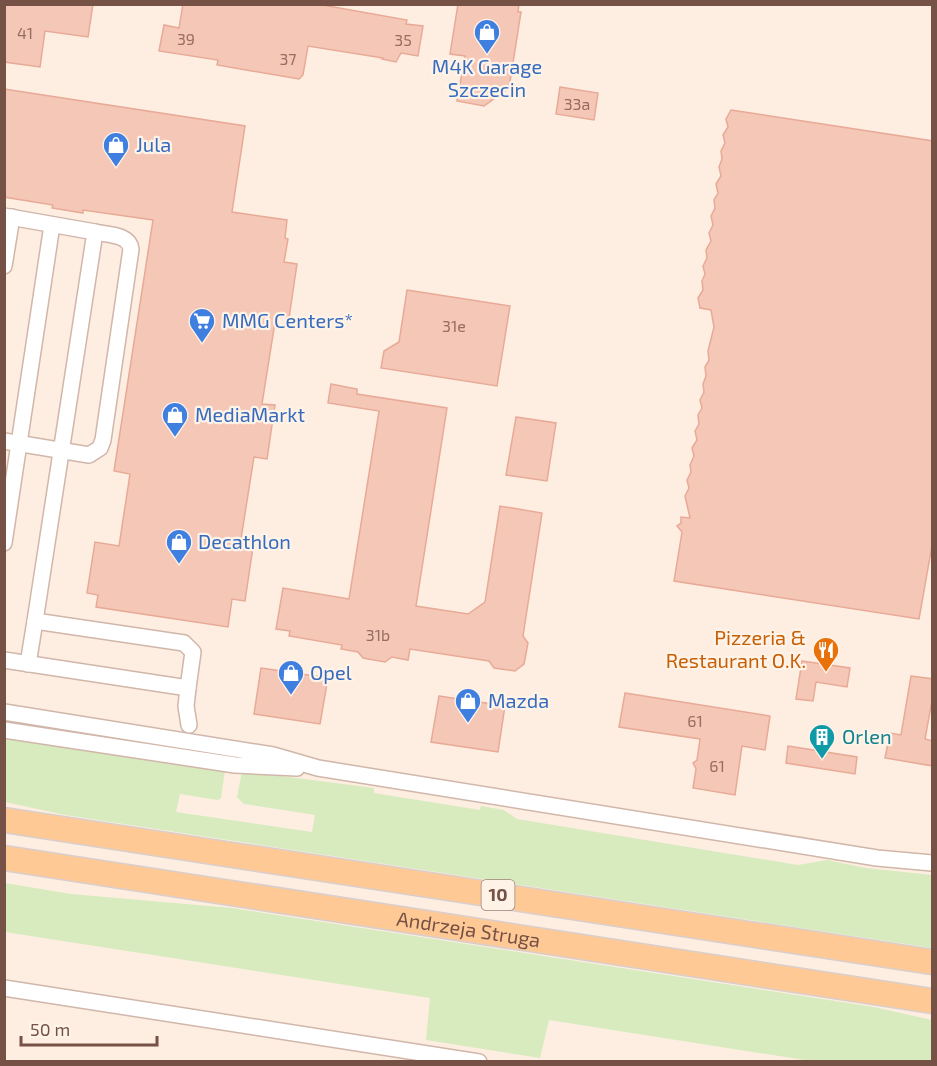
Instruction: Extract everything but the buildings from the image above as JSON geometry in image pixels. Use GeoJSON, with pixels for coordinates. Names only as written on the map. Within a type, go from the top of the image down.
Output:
{"type":"FeatureCollection","features":[{"type":"Feature","properties":{"kind":"main road","name":"Andrzeja Struga"},"geometry":{"type":"LineString","coordinates":[[4,820],[933,962]]}},
{"type":"Feature","properties":{"kind":"main road","name":"Andrzeja Struga"},"geometry":{"type":"LineString","coordinates":[[4,858],[933,1001]]}},
{"type":"Feature","properties":{"kind":"street"},"geometry":{"type":"LineString","coordinates":[[4,266],[8,217],[127,239],[131,249],[105,428],[100,448],[89,455],[12,443]]}},
{"type":"Feature","properties":{"kind":"street"},"geometry":{"type":"LineString","coordinates":[[4,543],[12,443],[52,225]]}},
{"type":"Feature","properties":{"kind":"street"},"geometry":{"type":"LineString","coordinates":[[28,664],[95,232]]}},
{"type":"Feature","properties":{"kind":"street"},"geometry":{"type":"LineString","coordinates":[[35,621],[184,643],[193,652],[186,706],[189,725]]}},
{"type":"Feature","properties":{"kind":"street"},"geometry":{"type":"LineString","coordinates":[[4,660],[188,688]]}},
{"type":"Feature","properties":{"kind":"street"},"geometry":{"type":"LineString","coordinates":[[4,712],[273,755],[318,768],[877,858],[933,863]]}},
{"type":"Feature","properties":{"kind":"street"},"geometry":{"type":"LineString","coordinates":[[4,730],[235,765],[318,768]]}},
{"type":"Feature","properties":{"kind":"street"},"geometry":{"type":"LineString","coordinates":[[4,988],[413,1057],[478,1062]]}},
{"type":"Feature","properties":{"kind":"green space"},"geometry":{"type":"Polygon","coordinates":[[[4,736],[225,770],[221,798],[218,800],[180,794],[176,812],[312,832],[315,815],[244,804],[237,797],[242,771],[374,788],[374,793],[480,810],[481,806],[504,810],[517,819],[798,865],[827,860],[866,868],[932,875],[932,948],[65,815],[5,802],[4,736]]]}},
{"type":"Feature","properties":{"kind":"green space"},"geometry":{"type":"Polygon","coordinates":[[[5,883],[71,894],[232,908],[874,1007],[932,1020],[932,1061],[811,1061],[549,1020],[540,1058],[426,1040],[430,998],[5,932],[5,883]]]}},
{"type":"Feature","properties":{"kind":"place","name":"M4K Garage Szczecin"},"geometry":{"type":"Point","coordinates":[487,55]}},
{"type":"Feature","properties":{"kind":"place","name":"Jula"},"geometry":{"type":"Point","coordinates":[116,168]}},
{"type":"Feature","properties":{"kind":"place","name":"MMG Centers*"},"geometry":{"type":"Point","coordinates":[202,344]}},
{"type":"Feature","properties":{"kind":"place","name":"MediaMarkt"},"geometry":{"type":"Point","coordinates":[175,438]}},
{"type":"Feature","properties":{"kind":"place","name":"Decathlon"},"geometry":{"type":"Point","coordinates":[179,565]}},
{"type":"Feature","properties":{"kind":"place","name":"Pizzeria & Restaurant O.K."},"geometry":{"type":"Point","coordinates":[826,673]}},
{"type":"Feature","properties":{"kind":"place","name":"Opel"},"geometry":{"type":"Point","coordinates":[291,696]}},
{"type":"Feature","properties":{"kind":"place","name":"Mazda"},"geometry":{"type":"Point","coordinates":[468,724]}},
{"type":"Feature","properties":{"kind":"place","name":"Orlen"},"geometry":{"type":"Point","coordinates":[822,760]}}]}
